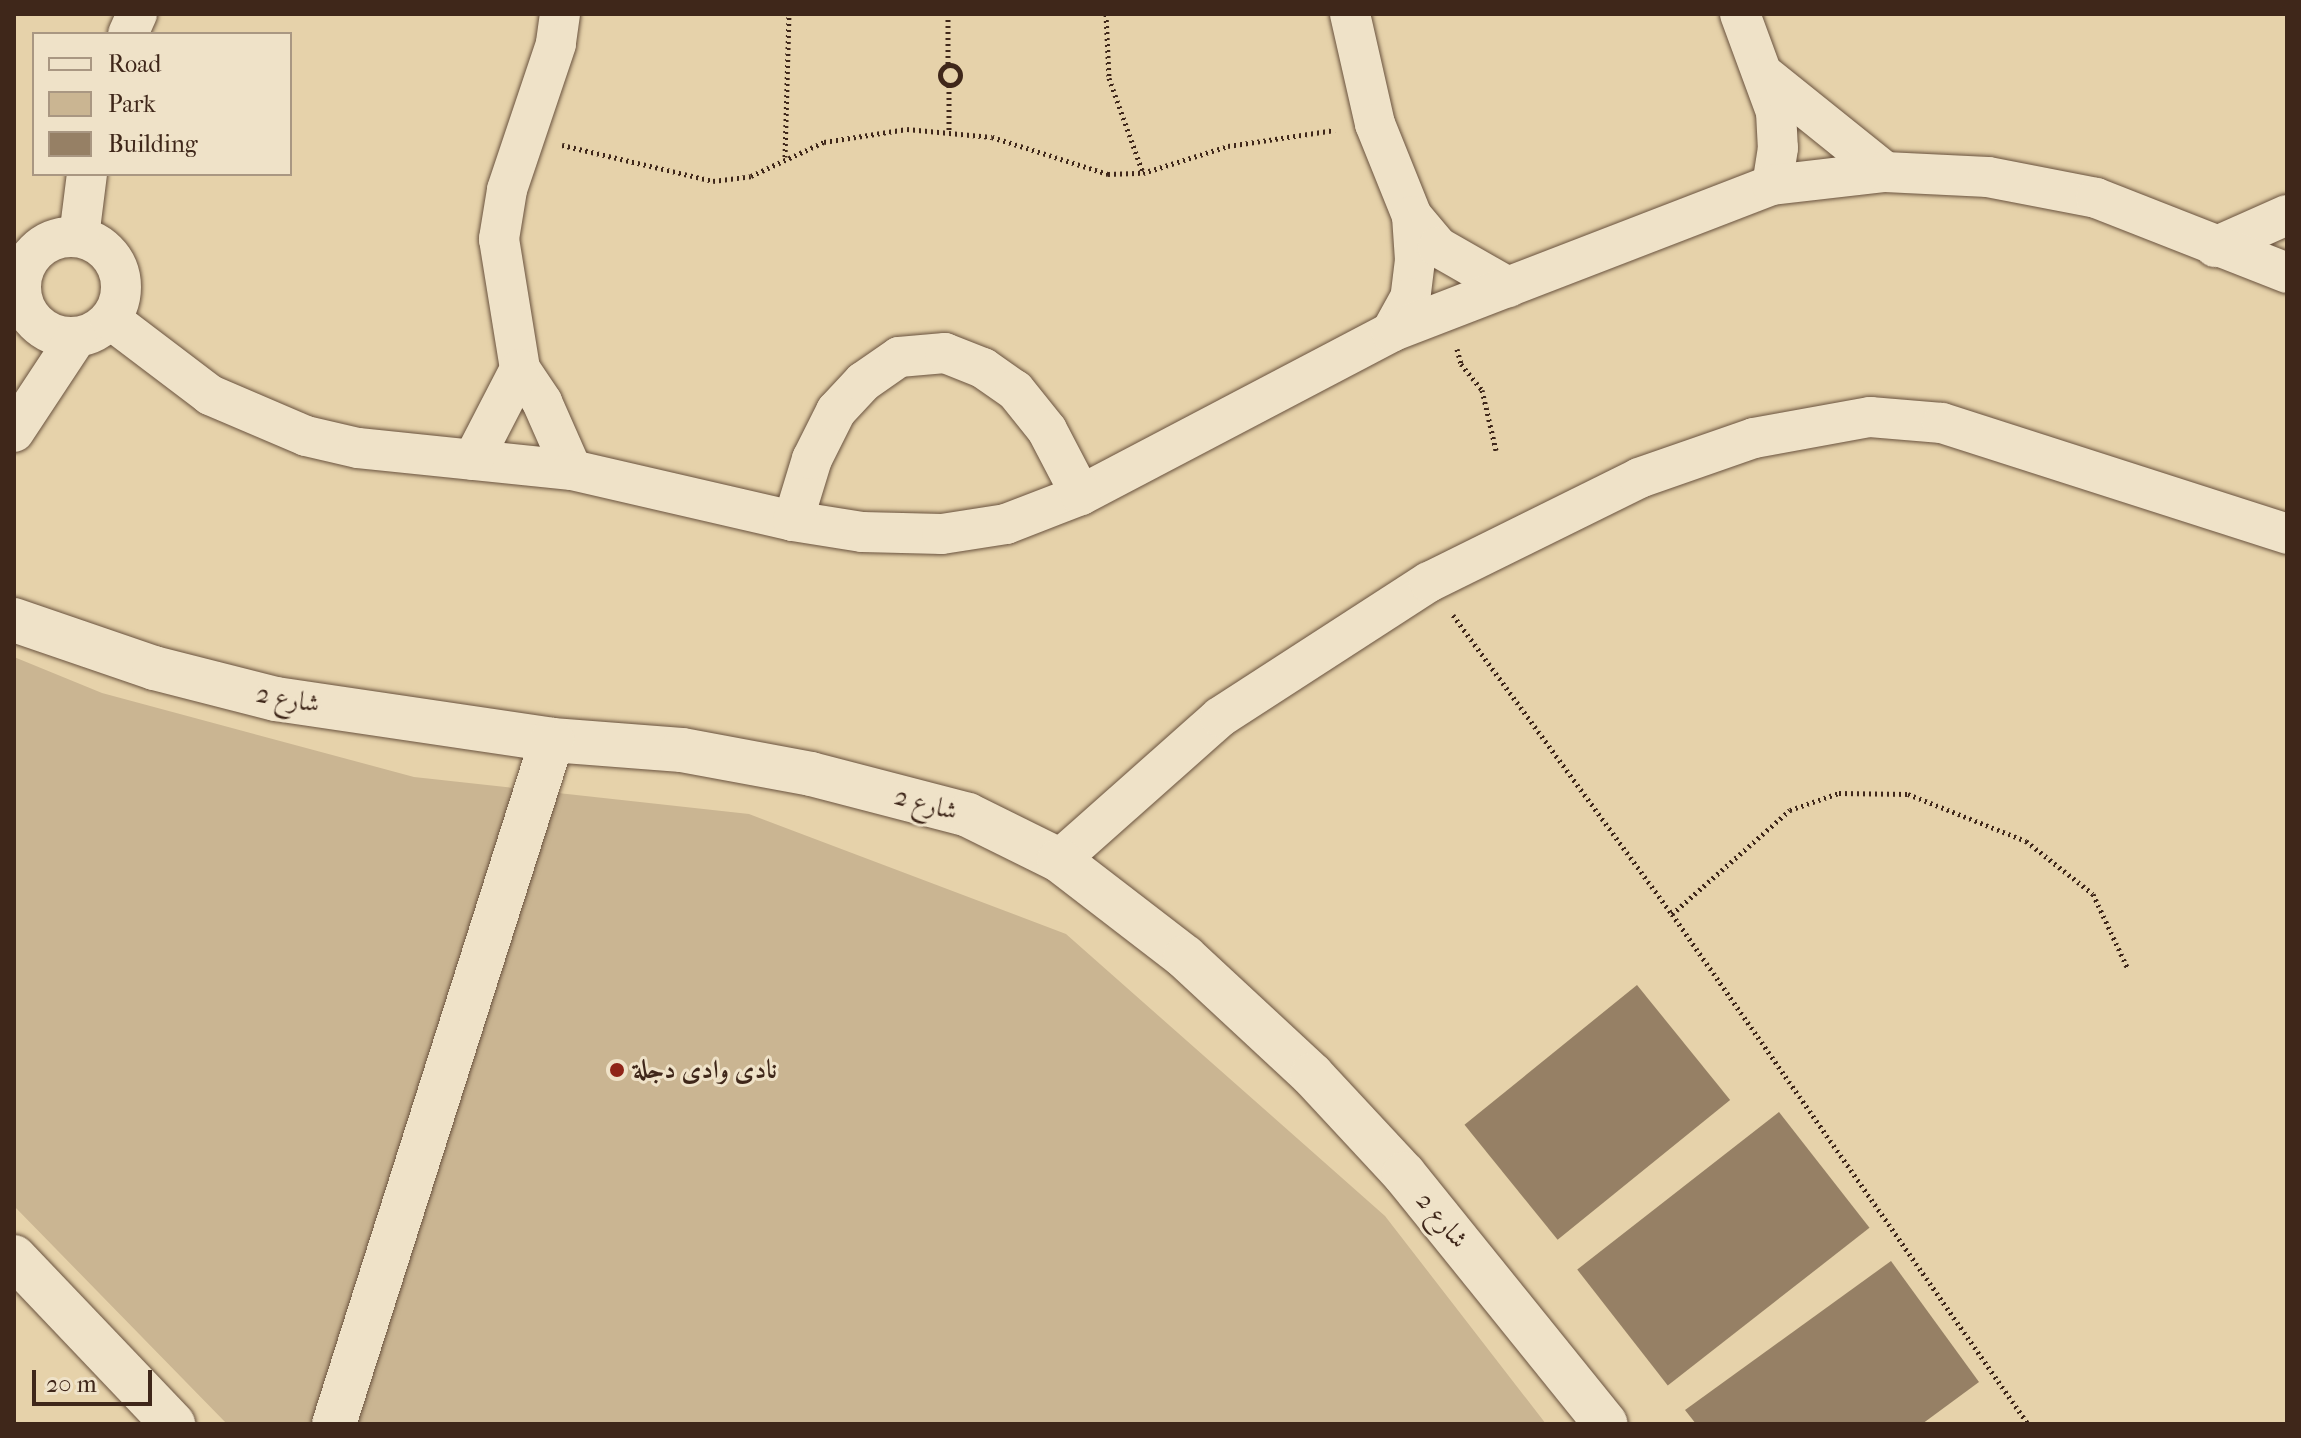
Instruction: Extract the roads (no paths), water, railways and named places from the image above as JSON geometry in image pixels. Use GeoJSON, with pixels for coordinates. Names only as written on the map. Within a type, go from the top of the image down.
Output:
{"type":"FeatureCollection","features":[{"type":"Feature","properties":{"kind":"street"},"geometry":{"type":"LineString","coordinates":[[560,14],[527,137],[507,190],[499,239],[520,369],[542,402],[572,470]]}},
{"type":"Feature","properties":{"kind":"street"},"geometry":{"type":"LineString","coordinates":[[1350,14],[1375,124],[1412,216],[1415,260],[1410,298],[1391,332]]}},
{"type":"Feature","properties":{"kind":"street"},"geometry":{"type":"LineString","coordinates":[[1740,14],[1767,77],[1778,148],[1772,185]]}},
{"type":"Feature","properties":{"kind":"street"},"geometry":{"type":"LineString","coordinates":[[1767,77],[1885,172]]}},
{"type":"Feature","properties":{"kind":"street"},"geometry":{"type":"LineString","coordinates":[[110,319],[210,395],[257,418],[358,448],[572,470],[793,521],[862,532],[942,534],[1006,524],[1081,495],[1391,332],[1772,185],[1885,172],[1988,177],[2096,198],[2287,273]]}},
{"type":"Feature","properties":{"kind":"street"},"geometry":{"type":"LineString","coordinates":[[79,237],[87,176]]}},
{"type":"Feature","properties":{"kind":"street"},"geometry":{"type":"LineString","coordinates":[[2215,247],[2287,215]]}},
{"type":"Feature","properties":{"kind":"street"},"geometry":{"type":"LineString","coordinates":[[1412,216],[1438,247],[1508,287]]}},
{"type":"Feature","properties":{"kind":"street"},"geometry":{"type":"LineString","coordinates":[[79,237],[95,243],[118,269],[120,295],[110,319],[95,332],[76,338],[52,335],[33,321],[19,284],[39,248],[57,238],[79,237]]}},
{"type":"Feature","properties":{"kind":"street"},"geometry":{"type":"LineString","coordinates":[[14,432],[76,338]]}},
{"type":"Feature","properties":{"kind":"street"},"geometry":{"type":"LineString","coordinates":[[793,521],[812,459],[845,402],[899,357],[945,353],[983,368],[1015,390],[1047,430],[1081,495]]}},
{"type":"Feature","properties":{"kind":"street"},"geometry":{"type":"LineString","coordinates":[[473,460],[520,369]]}},
{"type":"Feature","properties":{"kind":"street"},"geometry":{"type":"LineString","coordinates":[[1059,860],[1220,717],[1429,582],[1639,478],[1754,438],[1870,417],[1942,423],[2287,534]]}},
{"type":"Feature","properties":{"kind":"street","name":"شارع 2"},"geometry":{"type":"LineString","coordinates":[[14,620],[154,668],[276,699],[552,740],[682,750],[811,774],[968,815],[1059,860],[1185,957],[1312,1075],[1404,1174],[1606,1424]]}},
{"type":"Feature","properties":{"kind":"street"},"geometry":{"type":"LineString","coordinates":[[334,1424],[552,740]]}},
{"type":"Feature","properties":{"kind":"street"},"geometry":{"type":"LineString","coordinates":[[14,1257],[173,1424]]}},
{"type":"Feature","properties":{"kind":"place","name":"نادى وادى دجلة"},"geometry":{"type":"Point","coordinates":[617,1070]}}]}
